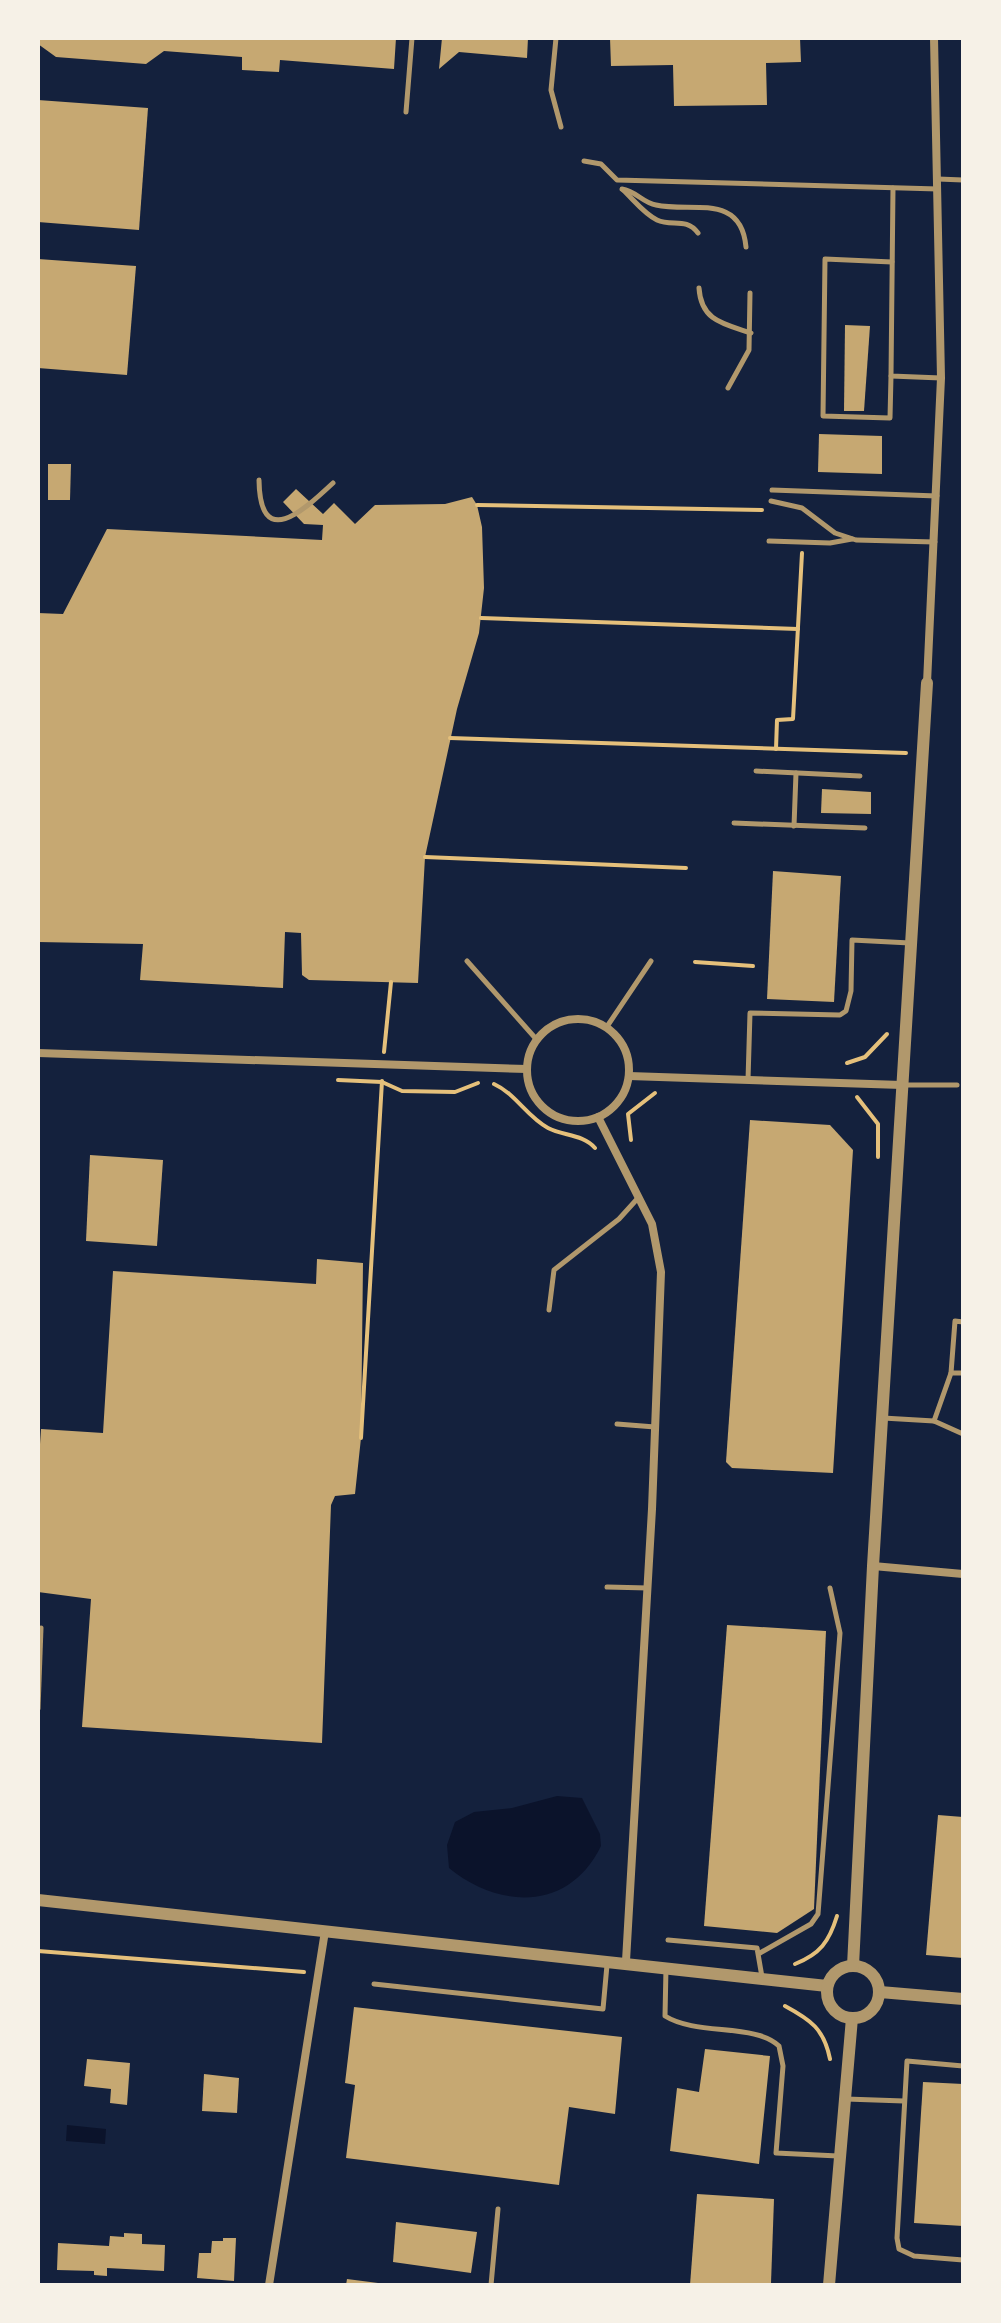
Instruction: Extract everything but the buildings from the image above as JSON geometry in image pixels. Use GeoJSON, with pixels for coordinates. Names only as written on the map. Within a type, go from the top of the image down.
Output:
{"type":"FeatureCollection","features":[{"type":"Feature","properties":{"kind":"street"},"geometry":{"type":"LineString","coordinates":[[853,1966],[873,1566],[938,496],[941,378],[934,38]]}},
{"type":"Feature","properties":{"kind":"street"},"geometry":{"type":"LineString","coordinates":[[577,1019],[606,1028],[624,1049],[629,1076],[619,1101],[598,1117],[573,1120],[549,1112],[537,1101],[529,1086],[527,1069],[537,1040],[562,1022],[577,1019]]}},
{"type":"Feature","properties":{"kind":"street"},"geometry":{"type":"LineString","coordinates":[[38,1053],[527,1069]]}},
{"type":"Feature","properties":{"kind":"street"},"geometry":{"type":"LineString","coordinates":[[629,1076],[902,1085]]}},
{"type":"Feature","properties":{"kind":"street"},"geometry":{"type":"LineString","coordinates":[[598,1117],[660,1251],[648,1588],[626,1961]]}},
{"type":"Feature","properties":{"kind":"street"},"geometry":{"type":"LineString","coordinates":[[873,1566],[963,1574]]}},
{"type":"Feature","properties":{"kind":"street"},"geometry":{"type":"LineString","coordinates":[[38,1900],[626,1961],[827,1986]]}},
{"type":"Feature","properties":{"kind":"street"},"geometry":{"type":"LineString","coordinates":[[269,2285],[325,1931]]}},
{"type":"Feature","properties":{"kind":"street"},"geometry":{"type":"LineString","coordinates":[[853,1966],[869,1971],[880,1992],[875,2008],[861,2017],[852,2018],[832,2008],[827,1986],[837,1971],[853,1966]]}},
{"type":"Feature","properties":{"kind":"street"},"geometry":{"type":"LineString","coordinates":[[880,1992],[963,1999]]}},
{"type":"Feature","properties":{"kind":"street"},"geometry":{"type":"LineString","coordinates":[[829,2285],[852,2018]]}},
{"type":"Feature","properties":{"kind":"lane"},"geometry":{"type":"LineString","coordinates":[[406,112],[412,38]]}},
{"type":"Feature","properties":{"kind":"lane"},"geometry":{"type":"LineString","coordinates":[[556,38],[551,90],[561,127]]}},
{"type":"Feature","properties":{"kind":"lane"},"geometry":{"type":"LineString","coordinates":[[584,161],[601,164],[617,180],[939,190]]}},
{"type":"Feature","properties":{"kind":"lane"},"geometry":{"type":"LineString","coordinates":[[938,179],[963,180]]}},
{"type":"Feature","properties":{"kind":"lane"},"geometry":{"type":"LineString","coordinates":[[892,262],[825,259],[823,416],[890,418],[893,188]]}},
{"type":"Feature","properties":{"kind":"lane"},"geometry":{"type":"LineString","coordinates":[[698,233],[687,223],[652,218],[622,189],[656,206],[685,204],[731,214],[739,221],[746,247]]}},
{"type":"Feature","properties":{"kind":"lane"},"geometry":{"type":"LineString","coordinates":[[699,288],[705,313],[715,321],[751,333]]}},
{"type":"Feature","properties":{"kind":"lane"},"geometry":{"type":"LineString","coordinates":[[728,388],[742,367],[751,333],[750,293]]}},
{"type":"Feature","properties":{"kind":"lane"},"geometry":{"type":"LineString","coordinates":[[891,376],[941,378]]}},
{"type":"Feature","properties":{"kind":"lane"},"geometry":{"type":"LineString","coordinates":[[259,480],[259,504],[263,513],[276,520],[288,520],[333,483]]}},
{"type":"Feature","properties":{"kind":"lane"},"geometry":{"type":"LineString","coordinates":[[772,490],[938,496]]}},
{"type":"Feature","properties":{"kind":"lane"},"geometry":{"type":"LineString","coordinates":[[771,501],[802,508],[835,533],[852,539]]}},
{"type":"Feature","properties":{"kind":"lane"},"geometry":{"type":"LineString","coordinates":[[769,541],[852,539],[935,542]]}},
{"type":"Feature","properties":{"kind":"lane"},"geometry":{"type":"LineString","coordinates":[[756,771],[860,776]]}},
{"type":"Feature","properties":{"kind":"lane"},"geometry":{"type":"LineString","coordinates":[[794,826],[796,773]]}},
{"type":"Feature","properties":{"kind":"lane"},"geometry":{"type":"LineString","coordinates":[[734,823],[865,828]]}},
{"type":"Feature","properties":{"kind":"lane"},"geometry":{"type":"LineString","coordinates":[[748,1081],[750,1013],[840,1015],[846,1011],[851,991],[852,940],[910,943]]}},
{"type":"Feature","properties":{"kind":"lane"},"geometry":{"type":"LineString","coordinates":[[467,961],[537,1040]]}},
{"type":"Feature","properties":{"kind":"lane"},"geometry":{"type":"LineString","coordinates":[[606,1028],[651,961]]}},
{"type":"Feature","properties":{"kind":"lane"},"geometry":{"type":"LineString","coordinates":[[902,1085],[957,1085]]}},
{"type":"Feature","properties":{"kind":"lane"},"geometry":{"type":"LineString","coordinates":[[549,1310],[554,1270],[619,1219],[638,1198]]}},
{"type":"Feature","properties":{"kind":"lane"},"geometry":{"type":"LineString","coordinates":[[934,1421],[951,1373],[955,1321],[963,1322]]}},
{"type":"Feature","properties":{"kind":"lane"},"geometry":{"type":"LineString","coordinates":[[951,1373],[963,1373]]}},
{"type":"Feature","properties":{"kind":"lane"},"geometry":{"type":"LineString","coordinates":[[882,1418],[934,1421],[963,1434]]}},
{"type":"Feature","properties":{"kind":"lane"},"geometry":{"type":"LineString","coordinates":[[617,1424],[655,1427]]}},
{"type":"Feature","properties":{"kind":"lane"},"geometry":{"type":"LineString","coordinates":[[607,1587],[648,1588]]}},
{"type":"Feature","properties":{"kind":"lane"},"geometry":{"type":"LineString","coordinates":[[760,1953],[811,1924],[818,1914],[840,1633],[830,1588]]}},
{"type":"Feature","properties":{"kind":"lane"},"geometry":{"type":"LineString","coordinates":[[38,1709],[41,1628]]}},
{"type":"Feature","properties":{"kind":"lane"},"geometry":{"type":"LineString","coordinates":[[668,1940],[757,1948],[762,1978]]}},
{"type":"Feature","properties":{"kind":"lane"},"geometry":{"type":"LineString","coordinates":[[374,1984],[603,2009],[607,1960]]}},
{"type":"Feature","properties":{"kind":"lane"},"geometry":{"type":"LineString","coordinates":[[666,1966],[665,2016],[690,2026],[764,2037],[779,2046],[783,2066],[776,2153],[839,2156]]}},
{"type":"Feature","properties":{"kind":"lane"},"geometry":{"type":"LineString","coordinates":[[963,2066],[907,2061],[899,2249],[914,2256],[963,2260]]}},
{"type":"Feature","properties":{"kind":"lane"},"geometry":{"type":"LineString","coordinates":[[845,2099],[904,2101]]}},
{"type":"Feature","properties":{"kind":"lane"},"geometry":{"type":"LineString","coordinates":[[491,2285],[498,2209]]}},
{"type":"Feature","properties":{"kind":"path"},"geometry":{"type":"LineString","coordinates":[[477,505],[771,510]]}},
{"type":"Feature","properties":{"kind":"path"},"geometry":{"type":"LineString","coordinates":[[776,749],[777,720],[793,719],[803,542]]}},
{"type":"Feature","properties":{"kind":"path"},"geometry":{"type":"LineString","coordinates":[[481,618],[798,629]]}},
{"type":"Feature","properties":{"kind":"path"},"geometry":{"type":"LineString","coordinates":[[450,738],[908,753]]}},
{"type":"Feature","properties":{"kind":"path"},"geometry":{"type":"LineString","coordinates":[[425,857],[686,868]]}},
{"type":"Feature","properties":{"kind":"path"},"geometry":{"type":"LineString","coordinates":[[695,962],[753,966]]}},
{"type":"Feature","properties":{"kind":"path"},"geometry":{"type":"LineString","coordinates":[[361,1438],[383,1065],[391,982]]}},
{"type":"Feature","properties":{"kind":"path"},"geometry":{"type":"LineString","coordinates":[[847,1063],[865,1057],[882,1044],[892,1027]]}},
{"type":"Feature","properties":{"kind":"path"},"geometry":{"type":"LineString","coordinates":[[335,1080],[382,1082],[402,1091],[455,1092],[483,1081],[497,1085],[514,1097],[533,1120],[552,1131],[589,1141],[601,1155]]}},
{"type":"Feature","properties":{"kind":"path"},"geometry":{"type":"LineString","coordinates":[[38,1951],[319,1974]]}},
{"type":"Feature","properties":{"kind":"path"},"geometry":{"type":"LineString","coordinates":[[785,2006],[811,2020],[822,2032],[830,2057],[828,2071]]}},
{"type":"Feature","properties":{"kind":"water"},"geometry":{"type":"Polygon","coordinates":[[[557,1796],[582,1798],[600,1834],[601,1846],[587,1868],[571,1883],[552,1893],[532,1897],[511,1896],[469,1882],[449,1868],[447,1845],[455,1822],[474,1812],[512,1808],[557,1796]]]}},
{"type":"Feature","properties":{"kind":"water"},"geometry":{"type":"Polygon","coordinates":[[[67,2125],[106,2129],[105,2144],[66,2141],[67,2125]]]}}]}
